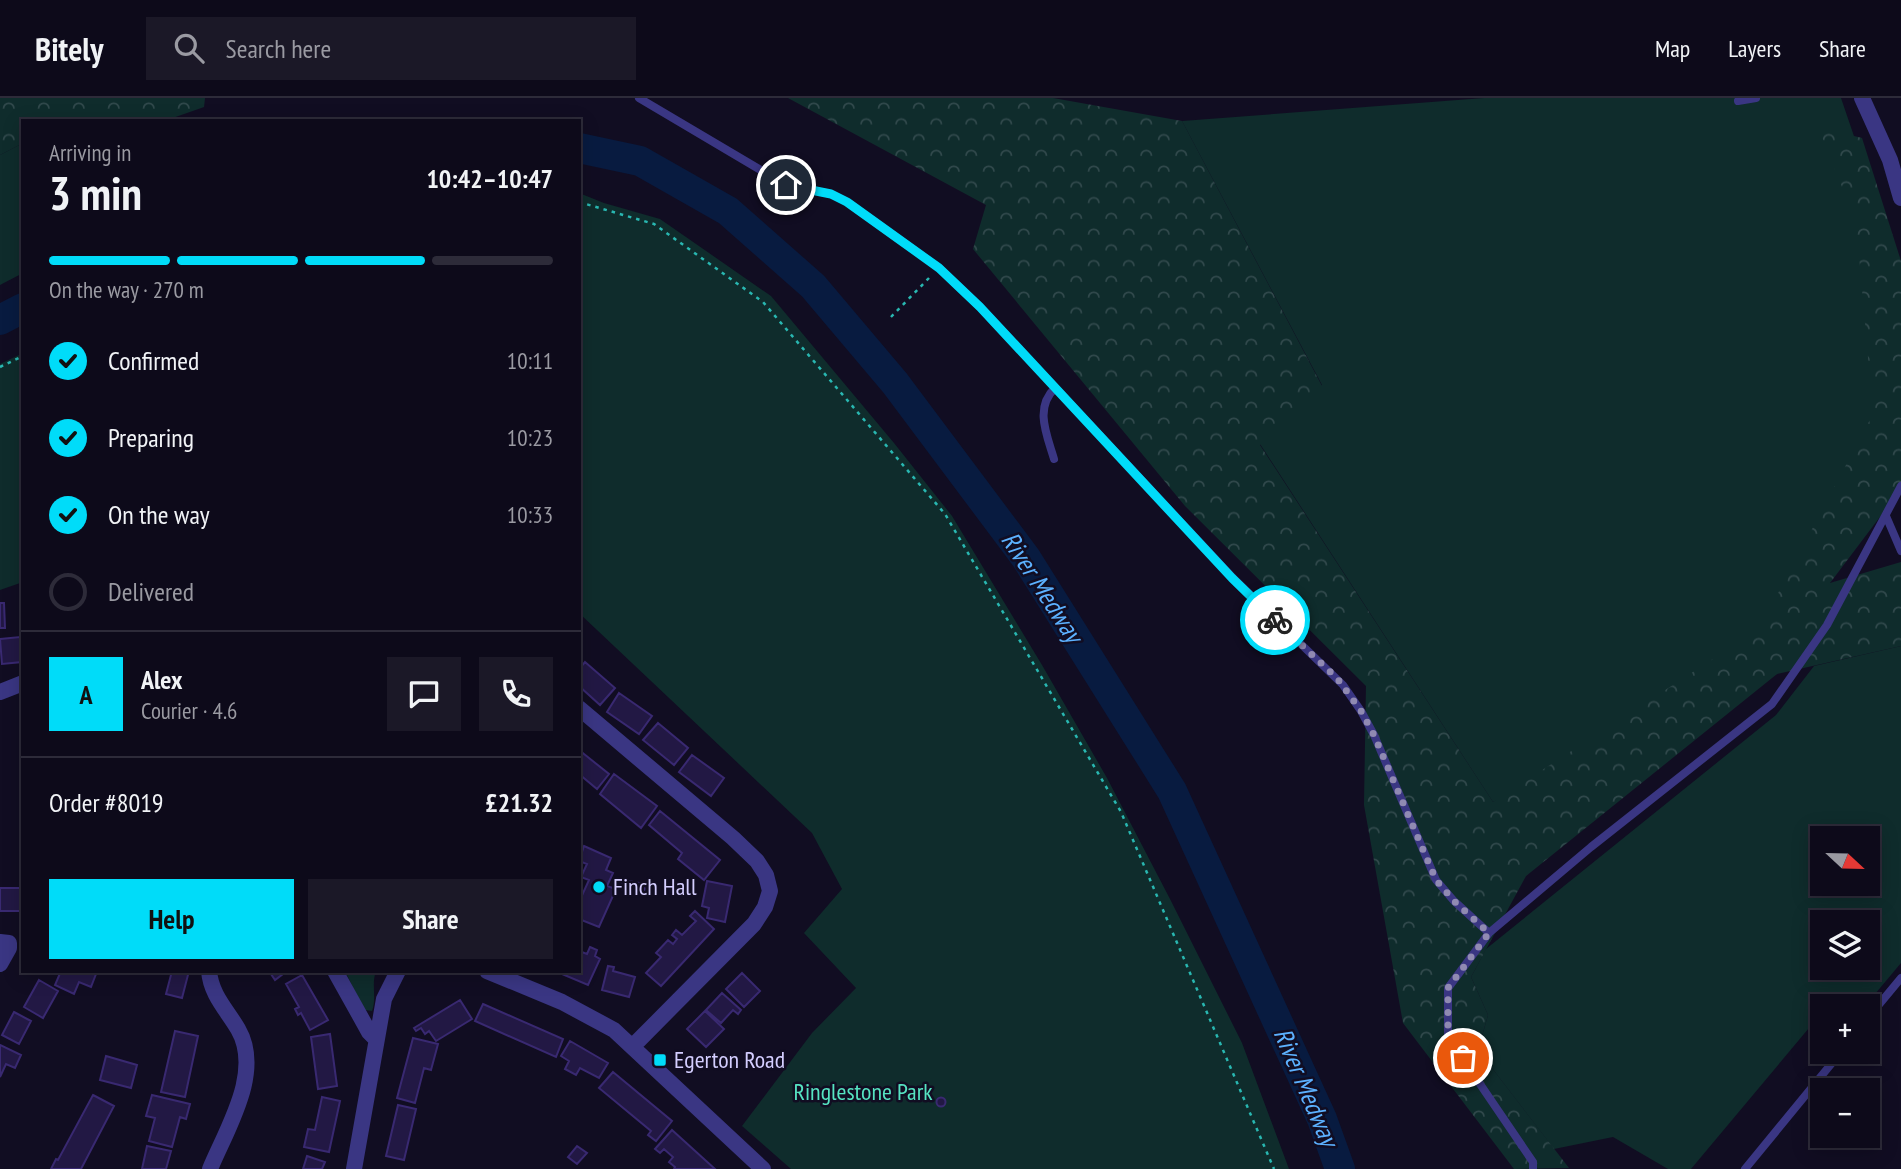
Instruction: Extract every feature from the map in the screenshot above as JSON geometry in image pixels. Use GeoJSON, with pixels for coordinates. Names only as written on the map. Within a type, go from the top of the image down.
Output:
{"type":"FeatureCollection","features":[{"type":"Feature","properties":{"kind":"street"},"geometry":{"type":"LineString","coordinates":[[1862,98],[1890,160],[1901,198]]}},
{"type":"Feature","properties":{"kind":"street"},"geometry":{"type":"LineString","coordinates":[[0,692],[21,684]]}},
{"type":"Feature","properties":{"kind":"street"},"geometry":{"type":"LineString","coordinates":[[581,710],[733,838],[757,861],[769,883],[769,898],[754,924],[633,1045]]}},
{"type":"Feature","properties":{"kind":"street"},"geometry":{"type":"LineString","coordinates":[[0,942],[9,943],[9,948],[0,964]]}},
{"type":"Feature","properties":{"kind":"street"},"geometry":{"type":"LineString","coordinates":[[209,973],[214,992],[242,1037],[248,1069],[239,1100],[210,1169]]}},
{"type":"Feature","properties":{"kind":"street"},"geometry":{"type":"LineString","coordinates":[[336,973],[364,1024],[376,1039]]}},
{"type":"Feature","properties":{"kind":"street"},"geometry":{"type":"LineString","coordinates":[[354,1169],[384,999],[397,973]]}},
{"type":"Feature","properties":{"kind":"street"},"geometry":{"type":"LineString","coordinates":[[496,973],[595,1018],[633,1045],[763,1169]]}},
{"type":"Feature","properties":{"kind":"lane"},"geometry":{"type":"LineString","coordinates":[[639,98],[786,185],[836,196],[939,268],[980,307],[1232,578],[1343,685],[1374,735],[1436,880],[1454,901],[1489,933]]}},
{"type":"Feature","properties":{"kind":"lane"},"geometry":{"type":"LineString","coordinates":[[1738,101],[1756,98]]}},
{"type":"Feature","properties":{"kind":"lane"},"geometry":{"type":"LineString","coordinates":[[1054,459],[1044,425],[1043,409],[1045,399],[1055,388]]}},
{"type":"Feature","properties":{"kind":"lane"},"geometry":{"type":"LineString","coordinates":[[1533,1169],[1534,1162],[1448,1037],[1448,988],[1489,933],[1591,847],[1772,704],[1827,625],[1901,486]]}},
{"type":"Feature","properties":{"kind":"lane"},"geometry":{"type":"LineString","coordinates":[[1886,516],[1901,551]]}},
{"type":"Feature","properties":{"kind":"lane"},"geometry":{"type":"LineString","coordinates":[[1880,1003],[1901,978]]}},
{"type":"Feature","properties":{"kind":"lane"},"geometry":{"type":"LineString","coordinates":[[1745,1169],[1831,1064]]}},
{"type":"Feature","properties":{"kind":"path"},"geometry":{"type":"LineString","coordinates":[[581,203],[654,224],[762,302],[945,514],[1121,812],[1274,1169]]}},
{"type":"Feature","properties":{"kind":"path"},"geometry":{"type":"LineString","coordinates":[[891,317],[939,268]]}},
{"type":"Feature","properties":{"kind":"path"},"geometry":{"type":"LineString","coordinates":[[0,367],[21,357]]}},
{"type":"Feature","properties":{"kind":"green space"},"geometry":{"type":"Polygon","coordinates":[[[0,98],[205,98],[204,107],[170,119],[21,119],[21,144],[0,155],[0,98]]]}},
{"type":"Feature","properties":{"kind":"green space"},"geometry":{"type":"Polygon","coordinates":[[[788,98],[1053,98],[1182,121],[1322,386],[1260,445],[1493,802],[1759,629],[1873,414],[1856,222],[1818,127],[1862,138],[1901,261],[1901,489],[1830,583],[1901,562],[1901,646],[1777,674],[1526,876],[1471,977],[1488,1015],[1478,1050],[1569,1168],[1514,1169],[1403,1023],[1364,805],[1366,686],[1185,506],[973,249],[986,205],[788,98]]]}},
{"type":"Feature","properties":{"kind":"green space"},"geometry":{"type":"Polygon","coordinates":[[[1484,98],[1841,98],[1901,274],[1897,466],[1777,674],[1493,802],[1260,444],[1322,385],[1182,121],[1484,98]]]}},
{"type":"Feature","properties":{"kind":"green space"},"geometry":{"type":"Polygon","coordinates":[[[21,144],[21,274],[0,285],[0,155],[21,144]]]}},
{"type":"Feature","properties":{"kind":"green space","name":"Ringlestone Park"},"geometry":{"type":"Polygon","coordinates":[[[581,194],[660,219],[771,296],[952,516],[1107,778],[1170,899],[1242,1043],[1289,1169],[791,1169],[742,1126],[812,1033],[856,988],[804,933],[842,889],[812,833],[581,615],[581,194]]]}},
{"type":"Feature","properties":{"kind":"green space"},"geometry":{"type":"Polygon","coordinates":[[[21,354],[21,583],[0,590],[0,364],[21,354]]]}},
{"type":"Feature","properties":{"kind":"green space"},"geometry":{"type":"Polygon","coordinates":[[[1901,646],[1901,963],[1875,994],[1810,994],[1810,1027],[1691,1169],[1668,1169],[1613,1137],[1554,1149],[1478,1050],[1488,1015],[1471,977],[1486,949],[1776,715],[1814,666],[1901,646]]]}},
{"type":"Feature","properties":{"kind":"green space"},"geometry":{"type":"Polygon","coordinates":[[[346,973],[376,973],[372,1011],[365,1010],[346,973]]]}},
{"type":"Feature","properties":{"kind":"building"},"geometry":{"type":"Polygon","coordinates":[[[0,603],[4,603],[5,628],[0,628],[0,603]]]}},
{"type":"Feature","properties":{"kind":"building"},"geometry":{"type":"Polygon","coordinates":[[[20,637],[21,662],[2,664],[0,639],[20,637]]]}},
{"type":"Feature","properties":{"kind":"building"},"geometry":{"type":"Polygon","coordinates":[[[585,662],[615,688],[600,705],[581,688],[581,667],[585,662]]]}},
{"type":"Feature","properties":{"kind":"building"},"geometry":{"type":"Polygon","coordinates":[[[619,693],[652,716],[639,734],[607,712],[619,693]]]}},
{"type":"Feature","properties":{"kind":"building"},"geometry":{"type":"Polygon","coordinates":[[[658,723],[688,748],[674,765],[643,740],[658,723]]]}},
{"type":"Feature","properties":{"kind":"building"},"geometry":{"type":"Polygon","coordinates":[[[581,752],[609,774],[597,789],[581,776],[581,752]]]}},
{"type":"Feature","properties":{"kind":"building"},"geometry":{"type":"Polygon","coordinates":[[[692,755],[724,778],[711,796],[679,772],[692,755]]]}},
{"type":"Feature","properties":{"kind":"building"},"geometry":{"type":"Polygon","coordinates":[[[614,774],[657,806],[641,828],[600,794],[614,774]]]}},
{"type":"Feature","properties":{"kind":"building"},"geometry":{"type":"Polygon","coordinates":[[[660,811],[720,860],[704,880],[678,859],[682,853],[649,825],[660,811]]]}},
{"type":"Feature","properties":{"kind":"building","name":"Finch Hall"},"geometry":{"type":"Polygon","coordinates":[[[584,846],[611,858],[606,870],[613,873],[607,886],[616,889],[599,927],[581,920],[581,898],[589,880],[581,877],[587,864],[581,862],[584,846]]]}},
{"type":"Feature","properties":{"kind":"building"},"geometry":{"type":"Polygon","coordinates":[[[623,880],[645,884],[644,893],[621,889],[623,880]]]}},
{"type":"Feature","properties":{"kind":"building"},"geometry":{"type":"Polygon","coordinates":[[[707,881],[732,886],[725,922],[707,918],[709,908],[702,906],[707,881]]]}},
{"type":"Feature","properties":{"kind":"building"},"geometry":{"type":"Polygon","coordinates":[[[0,888],[21,888],[21,911],[0,911],[0,888]]]}},
{"type":"Feature","properties":{"kind":"building"},"geometry":{"type":"Polygon","coordinates":[[[695,911],[714,929],[661,986],[646,973],[661,957],[656,953],[668,940],[673,944],[677,939],[672,935],[676,930],[682,935],[696,921],[690,916],[695,911]]]}},
{"type":"Feature","properties":{"kind":"building"},"geometry":{"type":"Polygon","coordinates":[[[590,947],[597,950],[595,956],[600,959],[588,985],[560,973],[581,973],[581,952],[587,954],[590,947]]]}},
{"type":"Feature","properties":{"kind":"building"},"geometry":{"type":"Polygon","coordinates":[[[608,966],[614,967],[613,971],[635,977],[629,997],[602,990],[608,966]]]}},
{"type":"Feature","properties":{"kind":"building"},"geometry":{"type":"Polygon","coordinates":[[[60,973],[96,974],[91,987],[79,982],[74,994],[55,985],[60,973]]]}},
{"type":"Feature","properties":{"kind":"building"},"geometry":{"type":"Polygon","coordinates":[[[171,973],[188,973],[182,998],[166,994],[171,973]]]}},
{"type":"Feature","properties":{"kind":"building"},"geometry":{"type":"Polygon","coordinates":[[[270,973],[284,973],[275,980],[270,973]]]}},
{"type":"Feature","properties":{"kind":"building"},"geometry":{"type":"Polygon","coordinates":[[[742,973],[760,991],[744,1007],[726,989],[742,973]]]}},
{"type":"Feature","properties":{"kind":"building"},"geometry":{"type":"Polygon","coordinates":[[[302,975],[328,1020],[310,1030],[301,1013],[298,1015],[295,1009],[299,1007],[286,984],[302,975]]]}},
{"type":"Feature","properties":{"kind":"building"},"geometry":{"type":"Polygon","coordinates":[[[39,980],[58,991],[43,1018],[24,1007],[39,980]]]}},
{"type":"Feature","properties":{"kind":"building"},"geometry":{"type":"Polygon","coordinates":[[[722,993],[741,1010],[738,1014],[733,1010],[721,1023],[706,1010],[722,993]]]}},
{"type":"Feature","properties":{"kind":"building"},"geometry":{"type":"Polygon","coordinates":[[[460,1000],[472,1019],[436,1041],[429,1031],[425,1034],[421,1028],[416,1031],[414,1028],[460,1000]]]}},
{"type":"Feature","properties":{"kind":"building"},"geometry":{"type":"Polygon","coordinates":[[[483,1004],[563,1039],[556,1057],[475,1021],[483,1004]]]}},
{"type":"Feature","properties":{"kind":"building"},"geometry":{"type":"Polygon","coordinates":[[[705,1011],[724,1029],[706,1047],[687,1029],[705,1011]]]}},
{"type":"Feature","properties":{"kind":"building"},"geometry":{"type":"Polygon","coordinates":[[[14,1012],[31,1021],[19,1044],[2,1035],[14,1012]]]}},
{"type":"Feature","properties":{"kind":"building"},"geometry":{"type":"Polygon","coordinates":[[[175,1031],[198,1036],[185,1097],[161,1092],[175,1031]]]}},
{"type":"Feature","properties":{"kind":"building"},"geometry":{"type":"Polygon","coordinates":[[[330,1034],[337,1086],[318,1089],[311,1037],[330,1034]]]}},
{"type":"Feature","properties":{"kind":"building"},"geometry":{"type":"Polygon","coordinates":[[[413,1038],[438,1044],[431,1070],[424,1068],[415,1103],[397,1098],[413,1038]]]}},
{"type":"Feature","properties":{"kind":"building"},"geometry":{"type":"Polygon","coordinates":[[[570,1041],[608,1063],[599,1078],[580,1068],[576,1075],[565,1069],[569,1061],[561,1056],[570,1041]]]}},
{"type":"Feature","properties":{"kind":"building"},"geometry":{"type":"Polygon","coordinates":[[[0,1045],[21,1055],[15,1068],[6,1064],[0,1077],[0,1045]]]}},
{"type":"Feature","properties":{"kind":"building"},"geometry":{"type":"Polygon","coordinates":[[[106,1056],[137,1065],[131,1088],[100,1080],[106,1056]]]}},
{"type":"Feature","properties":{"kind":"building"},"geometry":{"type":"Polygon","coordinates":[[[613,1072],[672,1121],[656,1141],[648,1135],[651,1131],[599,1088],[613,1072]]]}},
{"type":"Feature","properties":{"kind":"building"},"geometry":{"type":"Polygon","coordinates":[[[93,1095],[114,1106],[81,1169],[51,1169],[56,1159],[58,1160],[93,1095]]]}},
{"type":"Feature","properties":{"kind":"building"},"geometry":{"type":"Polygon","coordinates":[[[152,1095],[190,1104],[186,1119],[180,1117],[172,1147],[149,1141],[155,1118],[146,1116],[152,1095]]]}},
{"type":"Feature","properties":{"kind":"building"},"geometry":{"type":"Polygon","coordinates":[[[322,1097],[340,1101],[329,1152],[304,1147],[308,1129],[315,1130],[322,1097]]]}},
{"type":"Feature","properties":{"kind":"building"},"geometry":{"type":"Polygon","coordinates":[[[941,1098],[945,1102],[941,1106],[937,1102],[941,1098]]]}},
{"type":"Feature","properties":{"kind":"building"},"geometry":{"type":"Polygon","coordinates":[[[398,1105],[416,1109],[404,1160],[386,1156],[398,1105]]]}},
{"type":"Feature","properties":{"kind":"building"},"geometry":{"type":"Polygon","coordinates":[[[672,1130],[715,1169],[674,1169],[669,1162],[673,1157],[664,1149],[660,1153],[655,1149],[672,1130]]]}},
{"type":"Feature","properties":{"kind":"building"},"geometry":{"type":"Polygon","coordinates":[[[147,1146],[171,1151],[166,1169],[142,1169],[147,1146]]]}},
{"type":"Feature","properties":{"kind":"building"},"geometry":{"type":"Polygon","coordinates":[[[577,1146],[587,1153],[577,1164],[568,1157],[577,1146]]]}},
{"type":"Feature","properties":{"kind":"building"},"geometry":{"type":"Polygon","coordinates":[[[307,1156],[325,1162],[322,1169],[303,1169],[307,1156]]]}},
{"type":"Feature","properties":{"kind":"waterway","name":"River Medway"},"geometry":{"type":"LineString","coordinates":[[581,148],[640,161],[728,211],[813,286],[895,383],[1026,558],[1172,791],[1322,1119],[1340,1169]]}},
{"type":"Feature","properties":{"kind":"waterway","name":"River Medway"},"geometry":{"type":"LineString","coordinates":[[0,320],[21,309]]}},
{"type":"Feature","properties":{"kind":"way so far"},"geometry":{"type":"LineString","coordinates":[[1275,620],[1337,678],[1361,711],[1374,735],[1436,880],[1454,901],[1489,933],[1448,988],[1448,1037],[1463,1058]]}},
{"type":"Feature","properties":{"kind":"place","name":"Finch Hall"},"geometry":{"type":"Point","coordinates":[599,887]}},
{"type":"Feature","properties":{"kind":"place","name":"Egerton Road"},"geometry":{"type":"Point","coordinates":[660,1060]}},
{"type":"Feature","properties":{"kind":"route"},"geometry":{"type":"LineString","coordinates":[[786,185],[822,192],[847,202],[947,275],[980,307],[1232,578],[1275,620]]}}]}
